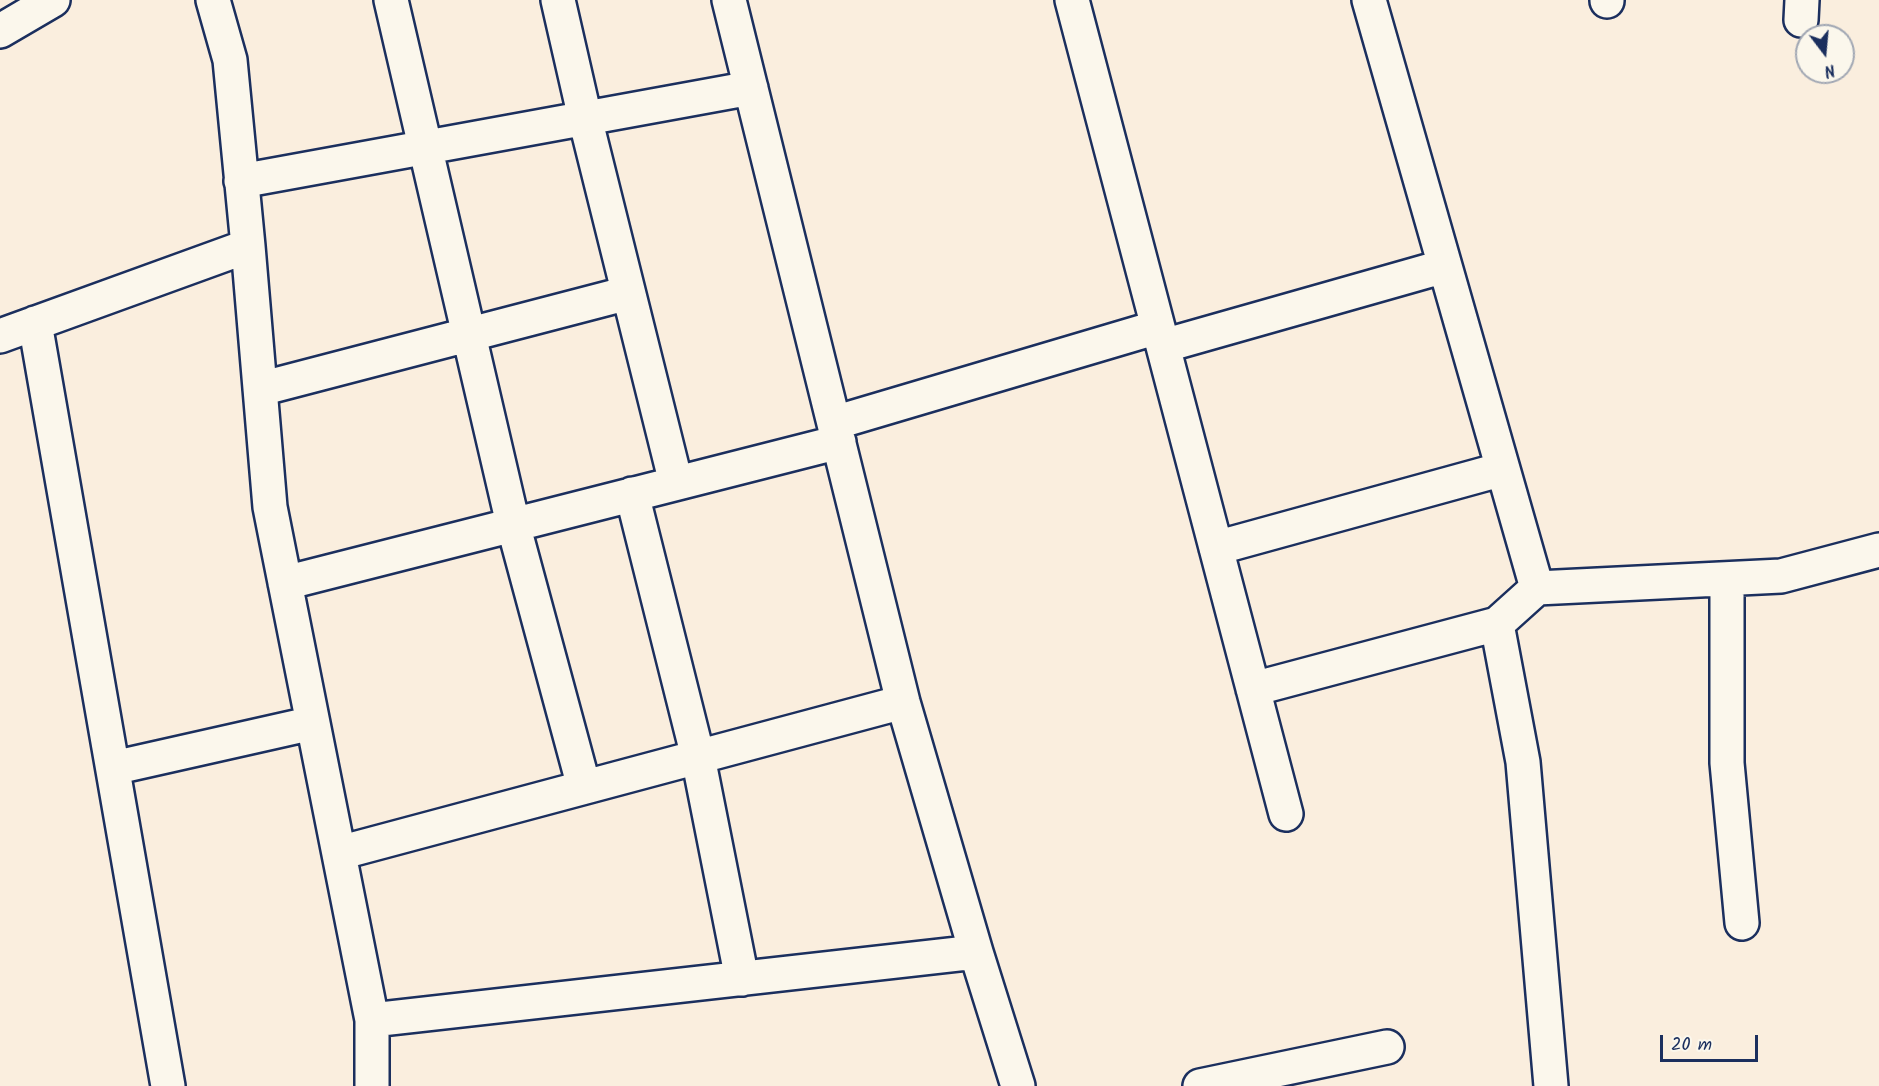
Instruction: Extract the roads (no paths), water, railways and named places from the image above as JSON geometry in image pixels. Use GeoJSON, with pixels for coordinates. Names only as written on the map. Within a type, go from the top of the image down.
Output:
{"type":"FeatureCollection","features":[{"type":"Feature","properties":{"kind":"main road"},"geometry":{"type":"LineString","coordinates":[[0,31],[53,0]]}},
{"type":"Feature","properties":{"kind":"main road"},"geometry":{"type":"LineString","coordinates":[[213,0],[230,60],[270,507],[372,1020],[372,1086]]}},
{"type":"Feature","properties":{"kind":"main road"},"geometry":{"type":"LineString","coordinates":[[391,0],[513,525],[584,787]]}},
{"type":"Feature","properties":{"kind":"main road"},"geometry":{"type":"LineString","coordinates":[[558,0],[676,483]]}},
{"type":"Feature","properties":{"kind":"main road"},"geometry":{"type":"LineString","coordinates":[[729,0],[903,702],[1018,1086]]}},
{"type":"Feature","properties":{"kind":"main road"},"geometry":{"type":"LineString","coordinates":[[1072,0],[1286,814]]}},
{"type":"Feature","properties":{"kind":"main road"},"geometry":{"type":"LineString","coordinates":[[1369,0],[1537,588]]}},
{"type":"Feature","properties":{"kind":"main road"},"geometry":{"type":"LineString","coordinates":[[242,181],[751,88]]}},
{"type":"Feature","properties":{"kind":"main road"},"geometry":{"type":"LineString","coordinates":[[0,336],[248,246]]}},
{"type":"Feature","properties":{"kind":"main road"},"geometry":{"type":"LineString","coordinates":[[285,582],[676,483],[836,432],[1160,336],[1445,266]]}},
{"type":"Feature","properties":{"kind":"main road"},"geometry":{"type":"LineString","coordinates":[[260,389],[628,293]]}},
{"type":"Feature","properties":{"kind":"main road"},"geometry":{"type":"LineString","coordinates":[[35,323],[168,1086]]}},
{"type":"Feature","properties":{"kind":"main road"},"geometry":{"type":"LineString","coordinates":[[1216,548],[1503,469]]}},
{"type":"Feature","properties":{"kind":"main road"},"geometry":{"type":"LineString","coordinates":[[632,494],[698,757],[742,979]]}},
{"type":"Feature","properties":{"kind":"main road"},"geometry":{"type":"LineString","coordinates":[[1253,689],[1497,624],[1537,588],[1781,576],[1879,550]]}},
{"type":"Feature","properties":{"kind":"main road"},"geometry":{"type":"LineString","coordinates":[[1726,579],[1727,763],[1742,923]]}},
{"type":"Feature","properties":{"kind":"main road"},"geometry":{"type":"LineString","coordinates":[[1497,624],[1523,762],[1551,1086]]}},
{"type":"Feature","properties":{"kind":"main road"},"geometry":{"type":"LineString","coordinates":[[339,853],[903,702]]}},
{"type":"Feature","properties":{"kind":"main road"},"geometry":{"type":"LineString","coordinates":[[113,768],[313,723]]}},
{"type":"Feature","properties":{"kind":"main road"},"geometry":{"type":"LineString","coordinates":[[372,1020],[976,952]]}},
{"type":"Feature","properties":{"kind":"main road"},"geometry":{"type":"LineString","coordinates":[[1200,1086],[1387,1047]]}}]}
